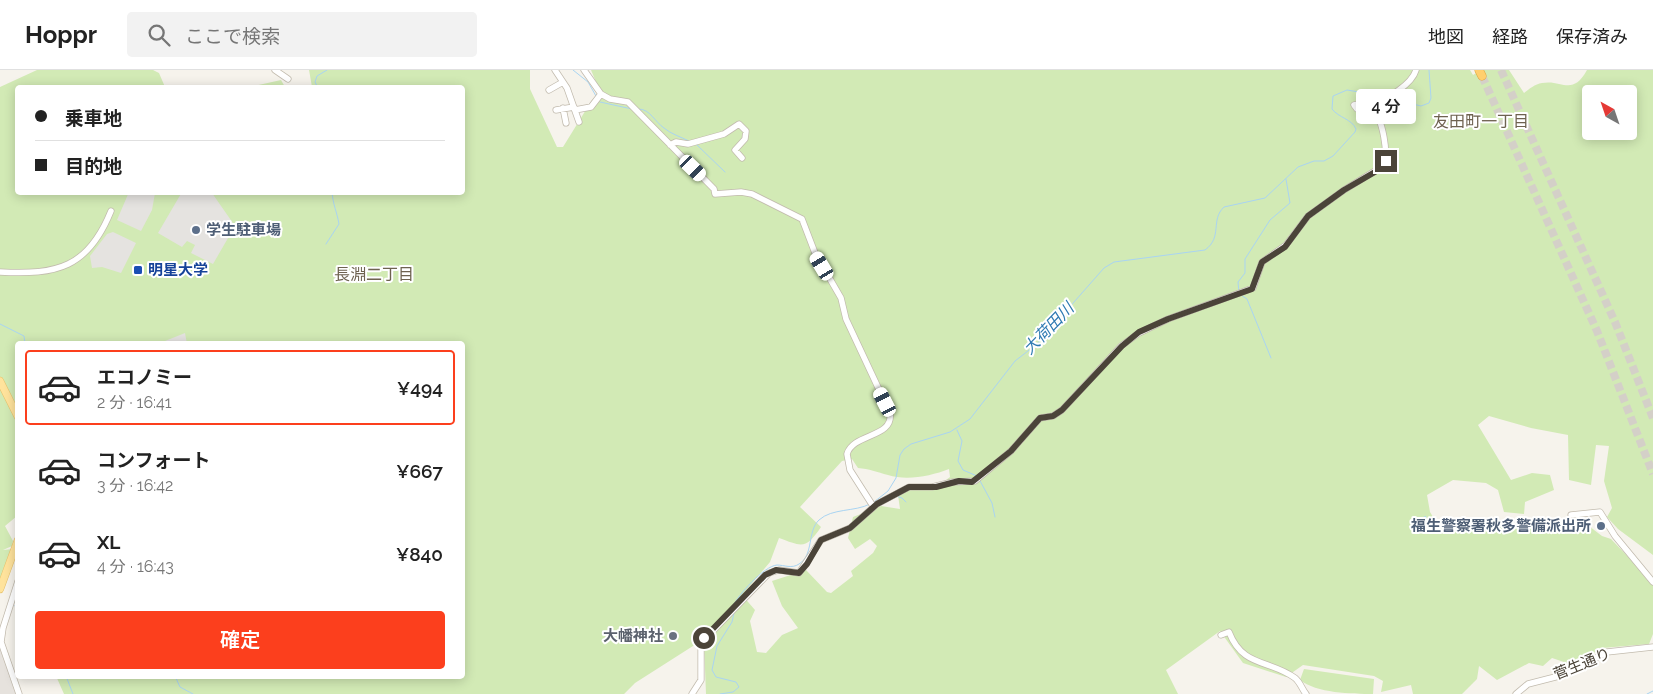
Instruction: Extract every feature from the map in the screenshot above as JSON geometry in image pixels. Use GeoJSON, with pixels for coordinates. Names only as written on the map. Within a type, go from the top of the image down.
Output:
{"type":"FeatureCollection","features":[{"type":"Feature","properties":{"kind":"main road"},"geometry":{"type":"LineString","coordinates":[[0,381],[15,411]]}},
{"type":"Feature","properties":{"kind":"main road"},"geometry":{"type":"LineString","coordinates":[[0,589],[15,555]]}},
{"type":"Feature","properties":{"kind":"street"},"geometry":{"type":"LineString","coordinates":[[275,70],[288,78]]}},
{"type":"Feature","properties":{"kind":"street"},"geometry":{"type":"LineString","coordinates":[[555,70],[563,82],[579,122]]}},
{"type":"Feature","properties":{"kind":"street"},"geometry":{"type":"LineString","coordinates":[[584,70],[601,94],[628,102],[714,189],[715,194],[741,192],[752,194],[802,219],[815,253],[841,298],[846,319],[890,413],[890,421],[885,428],[856,442],[847,454],[850,470],[872,504]]}},
{"type":"Feature","properties":{"kind":"street"},"geometry":{"type":"LineString","coordinates":[[692,694],[701,680],[701,643],[769,573],[779,570],[799,573],[807,564],[819,542],[850,528],[872,504],[893,494],[909,487],[932,487],[946,483],[975,481],[1011,451],[1040,418],[1053,416],[1062,410],[1122,346],[1136,335],[1168,319],[1253,288],[1262,262],[1285,247],[1308,216],[1344,190],[1383,166],[1386,161],[1380,119],[1372,110],[1357,110],[1354,107],[1358,104],[1379,100],[1409,84],[1416,70]]}},
{"type":"Feature","properties":{"kind":"street"},"geometry":{"type":"LineString","coordinates":[[549,90],[563,82]]}},
{"type":"Feature","properties":{"kind":"street"},"geometry":{"type":"LineString","coordinates":[[556,110],[591,107],[601,94]]}},
{"type":"Feature","properties":{"kind":"street"},"geometry":{"type":"LineString","coordinates":[[563,108],[566,122]]}},
{"type":"Feature","properties":{"kind":"street"},"geometry":{"type":"LineString","coordinates":[[670,145],[676,142],[688,144],[724,134],[739,124],[746,131],[745,139],[736,150],[742,158]]}},
{"type":"Feature","properties":{"kind":"street"},"geometry":{"type":"LineString","coordinates":[[0,272],[34,274],[54,271],[67,265],[91,246],[111,211]]}},
{"type":"Feature","properties":{"kind":"street"},"geometry":{"type":"LineString","coordinates":[[1571,515],[1600,512],[1615,536],[1653,582]]}},
{"type":"Feature","properties":{"kind":"street"},"geometry":{"type":"LineString","coordinates":[[15,590],[3,628],[1,642],[19,694]]}},
{"type":"Feature","properties":{"kind":"street"},"geometry":{"type":"LineString","coordinates":[[1221,634],[1229,632],[1234,645],[1244,656],[1296,678],[1306,694]]}},
{"type":"Feature","properties":{"kind":"street","name":"菅生通り"},"geometry":{"type":"LineString","coordinates":[[1516,694],[1528,684],[1566,674],[1607,652],[1653,647]]}},
{"type":"Feature","properties":{"kind":"shaded area"},"geometry":{"type":"Polygon","coordinates":[[[128,195],[155,195],[152,210],[141,231],[117,220],[128,195]]]}},
{"type":"Feature","properties":{"kind":"shaded area","name":"学生駐車場"},"geometry":{"type":"Polygon","coordinates":[[[180,195],[213,195],[235,226],[213,264],[191,253],[195,245],[187,241],[182,247],[158,233],[180,195]]]}},
{"type":"Feature","properties":{"kind":"shaded area"},"geometry":{"type":"Polygon","coordinates":[[[113,232],[136,243],[121,273],[102,267],[92,268],[90,256],[107,234],[113,232]]]}},
{"type":"Feature","properties":{"kind":"shaded area"},"geometry":{"type":"Polygon","coordinates":[[[185,333],[186,341],[165,341],[185,333]]]}},
{"type":"Feature","properties":{"kind":"shaded area"},"geometry":{"type":"Polygon","coordinates":[[[0,648],[17,694],[0,694],[0,648]]]}},
{"type":"Feature","properties":{"kind":"green space"},"geometry":{"type":"Polygon","coordinates":[[[37,70],[153,70],[159,73],[164,85],[15,85],[15,195],[465,195],[465,85],[312,85],[309,70],[530,70],[530,89],[557,147],[563,147],[592,100],[601,94],[591,70],[1470,70],[1473,75],[1481,70],[1509,70],[1524,93],[1542,83],[1571,85],[1582,78],[1587,70],[1653,70],[1653,555],[1618,529],[1607,517],[1612,508],[1604,481],[1609,446],[1596,445],[1591,485],[1569,480],[1568,435],[1531,428],[1489,416],[1478,425],[1511,480],[1532,473],[1550,475],[1554,490],[1525,502],[1524,514],[1504,512],[1498,490],[1486,483],[1453,480],[1427,495],[1430,512],[1439,527],[1581,520],[1602,536],[1611,539],[1634,563],[1644,567],[1653,581],[1653,634],[1649,644],[1602,648],[1573,665],[1552,658],[1543,666],[1529,663],[1497,680],[1479,666],[1477,679],[1462,694],[1413,694],[1411,685],[1381,692],[1383,681],[1374,676],[1303,665],[1286,677],[1243,663],[1220,631],[1166,670],[1178,694],[706,694],[704,643],[693,646],[635,683],[624,694],[64,694],[57,679],[465,679],[465,341],[15,341],[15,518],[5,526],[13,541],[12,546],[3,550],[13,549],[0,582],[0,87],[37,70]],[[852,459],[842,461],[800,507],[821,527],[816,534],[807,543],[803,544],[779,538],[770,562],[742,595],[755,610],[750,621],[757,652],[766,653],[782,635],[798,628],[782,606],[772,581],[806,570],[827,592],[831,593],[853,576],[851,571],[873,553],[877,546],[870,539],[855,549],[848,538],[853,517],[881,506],[900,509],[898,495],[906,485],[938,486],[950,477],[949,469],[935,474],[903,478],[858,468],[852,459]]]}},
{"type":"Feature","properties":{"kind":"green space"},"geometry":{"type":"Polygon","coordinates":[[[281,80],[284,85],[258,85],[281,80]]]}},
{"type":"Feature","properties":{"kind":"green space"},"geometry":{"type":"Polygon","coordinates":[[[1304,669],[1374,679],[1373,694],[1335,692],[1315,688],[1300,680],[1304,669]]]}},
{"type":"Feature","properties":{"kind":"water"},"geometry":{"type":"Polygon","coordinates":[[[1426,516],[1427,526],[1415,527],[1412,525],[1414,520],[1426,516]]]}},
{"type":"Feature","properties":{"kind":"waterway"},"geometry":{"type":"LineString","coordinates":[[316,85],[315,82],[317,76],[327,70]]}},
{"type":"Feature","properties":{"kind":"waterway"},"geometry":{"type":"LineString","coordinates":[[573,70],[588,82],[596,96]]}},
{"type":"Feature","properties":{"kind":"waterway","name":"大荷田川"},"geometry":{"type":"LineString","coordinates":[[1389,98],[1421,106],[1429,103],[1431,98],[1429,70]]}},
{"type":"Feature","properties":{"kind":"waterway","name":"大荷田川"},"geometry":{"type":"LineString","coordinates":[[874,502],[888,491],[896,478],[900,455],[904,449],[911,444],[950,432],[970,419],[1015,361],[1037,344],[1104,268],[1114,262],[1205,250],[1214,240],[1218,217],[1224,207],[1265,198],[1298,167],[1314,161],[1324,161],[1333,156],[1355,132],[1356,129],[1352,123],[1332,109],[1333,96],[1347,90],[1383,96]]}},
{"type":"Feature","properties":{"kind":"waterway"},"geometry":{"type":"LineString","coordinates":[[600,102],[632,109]]}},
{"type":"Feature","properties":{"kind":"waterway"},"geometry":{"type":"LineString","coordinates":[[639,109],[649,113],[673,134],[689,141]]}},
{"type":"Feature","properties":{"kind":"waterway"},"geometry":{"type":"LineString","coordinates":[[697,145],[725,172]]}},
{"type":"Feature","properties":{"kind":"waterway"},"geometry":{"type":"LineString","coordinates":[[1239,292],[1238,282],[1245,273],[1245,259],[1270,220],[1290,203],[1286,179]]}},
{"type":"Feature","properties":{"kind":"waterway"},"geometry":{"type":"LineString","coordinates":[[326,244],[339,224],[332,195]]}},
{"type":"Feature","properties":{"kind":"waterway"},"geometry":{"type":"LineString","coordinates":[[1241,295],[1247,299],[1271,358]]}},
{"type":"Feature","properties":{"kind":"waterway"},"geometry":{"type":"LineString","coordinates":[[0,324],[24,336],[25,341]]}},
{"type":"Feature","properties":{"kind":"waterway"},"geometry":{"type":"LineString","coordinates":[[957,430],[962,441],[958,461],[963,470],[977,476]]}},
{"type":"Feature","properties":{"kind":"waterway"},"geometry":{"type":"LineString","coordinates":[[979,479],[992,503],[995,517]]}},
{"type":"Feature","properties":{"kind":"waterway"},"geometry":{"type":"LineString","coordinates":[[896,496],[906,502]]}},
{"type":"Feature","properties":{"kind":"waterway","name":"大荷田川"},"geometry":{"type":"LineString","coordinates":[[733,606],[746,588],[765,570],[777,565],[794,566],[804,560],[815,525],[824,516],[870,504]]}},
{"type":"Feature","properties":{"kind":"waterway","name":"大荷田川"},"geometry":{"type":"LineString","coordinates":[[720,694],[733,692],[739,687],[736,682],[716,677],[712,670],[717,646],[732,622],[734,613]]}},
{"type":"Feature","properties":{"kind":"waterway"},"geometry":{"type":"LineString","coordinates":[[67,679],[73,694]]}},
{"type":"Feature","properties":{"kind":"waterway"},"geometry":{"type":"LineString","coordinates":[[176,679],[180,687],[193,694]]}},
{"type":"Feature","properties":{"kind":"waterway"},"geometry":{"type":"LineString","coordinates":[[1647,694],[1653,691]]}},
{"type":"Feature","properties":{"kind":"tunnel"},"geometry":{"type":"LineString","coordinates":[[1501,70],[1615,322],[1653,418]]}},
{"type":"Feature","properties":{"kind":"tunnel"},"geometry":{"type":"LineString","coordinates":[[1482,76],[1597,331],[1653,474]]}},
{"type":"Feature","properties":{"kind":"place","name":"学生駐車場"},"geometry":{"type":"Point","coordinates":[196,230]}},
{"type":"Feature","properties":{"kind":"place","name":"明星大学"},"geometry":{"type":"Point","coordinates":[138,270]}},
{"type":"Feature","properties":{"kind":"place","name":"福生警察署秋多警備派出所"},"geometry":{"type":"Point","coordinates":[1601,526]}},
{"type":"Feature","properties":{"kind":"place","name":"大幡神社"},"geometry":{"type":"Point","coordinates":[673,636]}},
{"type":"Feature","properties":{"kind":"district","name":"友田町一丁目"},"geometry":{"type":"Point","coordinates":[1481,121]}},
{"type":"Feature","properties":{"kind":"district","name":"長淵二丁目"},"geometry":{"type":"Point","coordinates":[374,274]}},
{"type":"Feature","properties":{"kind":"route"},"geometry":{"type":"LineString","coordinates":[[704,638],[736,608],[765,575],[776,570],[799,573],[807,564],[821,540],[850,528],[873,506],[891,495],[909,487],[932,487],[959,481],[975,481],[1011,451],[1040,418],[1053,416],[1062,410],[1122,346],[1139,332],[1168,319],[1252,289],[1262,262],[1285,247],[1308,216],[1359,180],[1380,169],[1386,161]]}}]}
